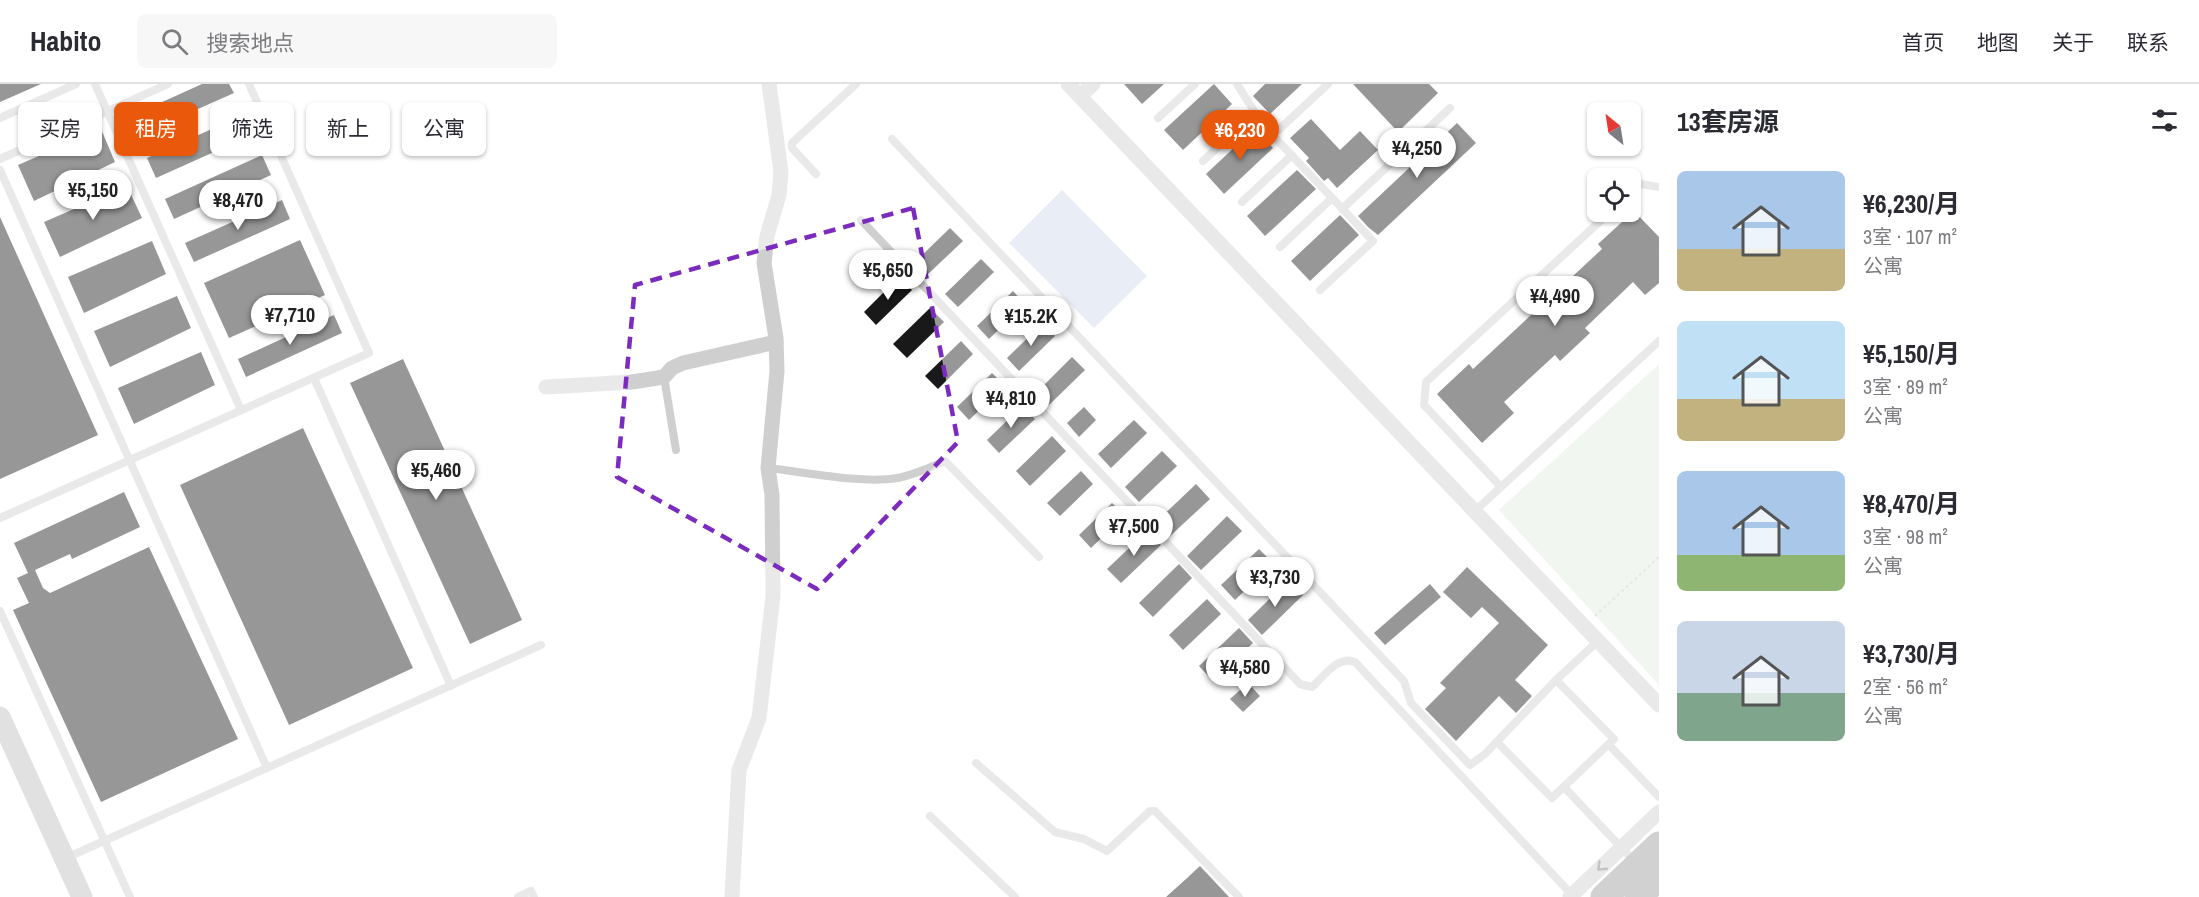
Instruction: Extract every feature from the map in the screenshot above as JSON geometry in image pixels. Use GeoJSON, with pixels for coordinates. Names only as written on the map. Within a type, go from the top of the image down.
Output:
{"type":"FeatureCollection","features":[{"type":"Feature","properties":{"kind":"highway"},"geometry":{"type":"LineString","coordinates":[[1604,897],[1659,845]]}},
{"type":"Feature","properties":{"kind":"highway"},"geometry":{"type":"LineString","coordinates":[[1638,897],[1640,863]]}},
{"type":"Feature","properties":{"kind":"main road"},"geometry":{"type":"LineString","coordinates":[[0,717],[81,897]]}},
{"type":"Feature","properties":{"kind":"street"},"geometry":{"type":"LineString","coordinates":[[732,897],[740,770],[759,718],[773,596],[772,495],[768,468],[777,371],[776,342],[764,263],[767,236],[779,195],[781,172],[769,84]]}},
{"type":"Feature","properties":{"kind":"street"},"geometry":{"type":"LineString","coordinates":[[1068,84],[1659,705]]}},
{"type":"Feature","properties":{"kind":"street"},"geometry":{"type":"LineString","coordinates":[[1080,96],[1093,84]]}},
{"type":"Feature","properties":{"kind":"street"},"geometry":{"type":"LineString","coordinates":[[546,387],[633,382],[664,376],[672,368],[683,363],[776,342]]}},
{"type":"Feature","properties":{"kind":"street"},"geometry":{"type":"LineString","coordinates":[[1572,896],[1640,863],[1659,812]]}},
{"type":"Feature","properties":{"kind":"lane"},"geometry":{"type":"LineString","coordinates":[[0,118],[76,84]]}},
{"type":"Feature","properties":{"kind":"lane"},"geometry":{"type":"LineString","coordinates":[[95,84],[241,410]]}},
{"type":"Feature","properties":{"kind":"lane"},"geometry":{"type":"LineString","coordinates":[[0,159],[168,84]]}},
{"type":"Feature","properties":{"kind":"lane"},"geometry":{"type":"LineString","coordinates":[[0,519],[369,353],[249,84]]}},
{"type":"Feature","properties":{"kind":"lane"},"geometry":{"type":"LineString","coordinates":[[816,174],[792,148],[792,143],[856,84]]}},
{"type":"Feature","properties":{"kind":"lane"},"geometry":{"type":"LineString","coordinates":[[1158,118],[1195,84]]}},
{"type":"Feature","properties":{"kind":"lane"},"geometry":{"type":"LineString","coordinates":[[1237,84],[1254,113],[1273,135],[1373,241],[1320,290]]}},
{"type":"Feature","properties":{"kind":"lane"},"geometry":{"type":"LineString","coordinates":[[1273,135],[1328,84]]}},
{"type":"Feature","properties":{"kind":"lane"},"geometry":{"type":"LineString","coordinates":[[1342,208],[1450,108]]}},
{"type":"Feature","properties":{"kind":"lane"},"geometry":{"type":"LineString","coordinates":[[1203,161],[1254,113]]}},
{"type":"Feature","properties":{"kind":"lane"},"geometry":{"type":"LineString","coordinates":[[892,139],[1404,681],[1411,703],[1470,765],[1497,742],[1556,680],[1598,641]]}},
{"type":"Feature","properties":{"kind":"lane"},"geometry":{"type":"LineString","coordinates":[[1242,202],[1292,156]]}},
{"type":"Feature","properties":{"kind":"lane"},"geometry":{"type":"LineString","coordinates":[[0,171],[267,768]]}},
{"type":"Feature","properties":{"kind":"lane"},"geometry":{"type":"LineString","coordinates":[[1641,184],[1659,188]]}},
{"type":"Feature","properties":{"kind":"lane"},"geometry":{"type":"LineString","coordinates":[[1280,247],[1332,198]]}},
{"type":"Feature","properties":{"kind":"lane"},"geometry":{"type":"LineString","coordinates":[[861,220],[1300,684],[1312,687],[1340,661],[1355,662],[1572,896]]}},
{"type":"Feature","properties":{"kind":"lane"},"geometry":{"type":"LineString","coordinates":[[1501,487],[1424,405],[1426,381],[1599,222]]}},
{"type":"Feature","properties":{"kind":"lane"},"geometry":{"type":"LineString","coordinates":[[1475,511],[1659,341]]}},
{"type":"Feature","properties":{"kind":"lane"},"geometry":{"type":"LineString","coordinates":[[664,376],[676,450]]}},
{"type":"Feature","properties":{"kind":"lane"},"geometry":{"type":"LineString","coordinates":[[314,378],[451,686]]}},
{"type":"Feature","properties":{"kind":"lane"},"geometry":{"type":"LineString","coordinates":[[768,468],[852,478],[895,479],[920,472],[945,461],[1039,557]]}},
{"type":"Feature","properties":{"kind":"lane"},"geometry":{"type":"LineString","coordinates":[[0,611],[130,897]]}},
{"type":"Feature","properties":{"kind":"lane"},"geometry":{"type":"LineString","coordinates":[[64,859],[541,645]]}},
{"type":"Feature","properties":{"kind":"lane"},"geometry":{"type":"LineString","coordinates":[[1497,742],[1552,798],[1614,739],[1556,680]]}},
{"type":"Feature","properties":{"kind":"lane"},"geometry":{"type":"LineString","coordinates":[[1609,744],[1659,797]]}},
{"type":"Feature","properties":{"kind":"lane"},"geometry":{"type":"LineString","coordinates":[[976,763],[1055,832],[1084,839],[1102,850],[1107,851],[1150,811],[1155,811],[1239,897]]}},
{"type":"Feature","properties":{"kind":"lane"},"geometry":{"type":"LineString","coordinates":[[1564,787],[1640,863]]}},
{"type":"Feature","properties":{"kind":"lane"},"geometry":{"type":"LineString","coordinates":[[930,816],[1015,897]]}},
{"type":"Feature","properties":{"kind":"lane"},"geometry":{"type":"LineString","coordinates":[[518,897],[531,891],[534,897]]}},
{"type":"Feature","properties":{"kind":"path"},"geometry":{"type":"LineString","coordinates":[[1584,626],[1659,557]]}},
{"type":"Feature","properties":{"kind":"highlighted area"},"geometry":{"type":"Polygon","coordinates":[[[913,208],[958,442],[817,589],[617,477],[635,285],[913,208]]]}},
{"type":"Feature","properties":{"kind":"shaded area"},"geometry":{"type":"Polygon","coordinates":[[[1659,364],[1659,685],[1499,510],[1659,364]]]}},
{"type":"Feature","properties":{"kind":"water"},"geometry":{"type":"Polygon","coordinates":[[[1062,190],[1147,276],[1094,328],[1009,243],[1062,190]]]}},
{"type":"Feature","properties":{"kind":"building"},"geometry":{"type":"Polygon","coordinates":[[[0,84],[41,84],[0,102],[0,84]]]}},
{"type":"Feature","properties":{"kind":"building"},"geometry":{"type":"Polygon","coordinates":[[[202,84],[229,84],[234,93],[198,109],[198,102],[162,102],[202,84]]]}},
{"type":"Feature","properties":{"kind":"building"},"geometry":{"type":"Polygon","coordinates":[[[1124,84],[1164,84],[1142,104],[1124,84]]]}},
{"type":"Feature","properties":{"kind":"building"},"geometry":{"type":"Polygon","coordinates":[[[1214,84],[1232,104],[1183,150],[1164,130],[1214,84]]]}},
{"type":"Feature","properties":{"kind":"building"},"geometry":{"type":"Polygon","coordinates":[[[1265,84],[1302,84],[1270,114],[1253,96],[1265,84]]]}},
{"type":"Feature","properties":{"kind":"building"},"geometry":{"type":"Polygon","coordinates":[[[1353,84],[1429,84],[1438,93],[1398,132],[1353,84]]]}},
{"type":"Feature","properties":{"kind":"building"},"geometry":{"type":"Polygon","coordinates":[[[1311,119],[1340,150],[1360,131],[1378,150],[1337,188],[1328,178],[1324,181],[1306,161],[1309,158],[1290,138],[1311,119]]]}},
{"type":"Feature","properties":{"kind":"building"},"geometry":{"type":"Polygon","coordinates":[[[1457,123],[1476,143],[1378,235],[1358,216],[1457,123]]]}},
{"type":"Feature","properties":{"kind":"building"},"geometry":{"type":"Polygon","coordinates":[[[1255,128],[1273,148],[1224,194],[1206,174],[1255,128]]]}},
{"type":"Feature","properties":{"kind":"building"},"geometry":{"type":"Polygon","coordinates":[[[210,130],[210,154],[156,178],[147,158],[151,156],[198,156],[198,135],[210,130]]]}},
{"type":"Feature","properties":{"kind":"building"},"geometry":{"type":"Polygon","coordinates":[[[102,131],[115,162],[34,201],[18,165],[39,156],[102,156],[102,131]]]}},
{"type":"Feature","properties":{"kind":"building"},"geometry":{"type":"Polygon","coordinates":[[[260,156],[262,156],[271,175],[174,219],[165,199],[260,156]]]}},
{"type":"Feature","properties":{"kind":"building"},"geometry":{"type":"Polygon","coordinates":[[[1297,170],[1316,189],[1265,236],[1247,216],[1297,170]]]}},
{"type":"Feature","properties":{"kind":"building"},"geometry":{"type":"Polygon","coordinates":[[[127,186],[142,218],[60,257],[44,222],[127,186]]]}},
{"type":"Feature","properties":{"kind":"building"},"geometry":{"type":"Polygon","coordinates":[[[282,200],[290,219],[194,262],[185,243],[282,200]]]}},
{"type":"Feature","properties":{"kind":"building"},"geometry":{"type":"Polygon","coordinates":[[[1340,215],[1359,235],[1310,281],[1291,261],[1340,215]]]}},
{"type":"Feature","properties":{"kind":"building"},"geometry":{"type":"Polygon","coordinates":[[[0,217],[98,435],[0,479],[0,217]]]}},
{"type":"Feature","properties":{"kind":"building"},"geometry":{"type":"Polygon","coordinates":[[[1641,218],[1659,237],[1659,283],[1645,295],[1633,282],[1585,328],[1590,333],[1560,361],[1555,355],[1504,402],[1514,413],[1482,443],[1437,394],[1469,364],[1473,369],[1602,249],[1598,244],[1622,222],[1641,222],[1641,218]]]}},
{"type":"Feature","properties":{"kind":"building"},"geometry":{"type":"Polygon","coordinates":[[[950,228],[963,241],[927,275],[915,262],[950,228]]]}},
{"type":"Feature","properties":{"kind":"building"},"geometry":{"type":"Polygon","coordinates":[[[300,240],[325,295],[229,338],[204,283],[300,240]]]}},
{"type":"Feature","properties":{"kind":"building"},"geometry":{"type":"Polygon","coordinates":[[[152,241],[166,274],[84,313],[68,277],[152,241]]]}},
{"type":"Feature","properties":{"kind":"building"},"geometry":{"type":"Polygon","coordinates":[[[981,259],[994,272],[958,307],[945,294],[981,259]]]}},
{"type":"Feature","properties":{"kind":"building"},"geometry":{"type":"Polygon","coordinates":[[[899,277],[912,290],[876,325],[864,312],[899,277]]]}},
{"type":"Feature","properties":{"kind":"building"},"geometry":{"type":"Polygon","coordinates":[[[1013,291],[1025,304],[989,339],[977,326],[1013,291]]]}},
{"type":"Feature","properties":{"kind":"building"},"geometry":{"type":"Polygon","coordinates":[[[177,296],[191,328],[110,367],[94,331],[177,296]]]}},
{"type":"Feature","properties":{"kind":"building"},"geometry":{"type":"Polygon","coordinates":[[[930,308],[944,322],[907,358],[893,344],[930,308]]]}},
{"type":"Feature","properties":{"kind":"building"},"geometry":{"type":"Polygon","coordinates":[[[334,315],[342,333],[246,377],[238,359],[334,315]]]}},
{"type":"Feature","properties":{"kind":"building"},"geometry":{"type":"Polygon","coordinates":[[[1043,323],[1055,336],[1019,371],[1007,358],[1043,323]]]}},
{"type":"Feature","properties":{"kind":"building"},"geometry":{"type":"Polygon","coordinates":[[[961,341],[973,354],[938,389],[925,376],[961,341]]]}},
{"type":"Feature","properties":{"kind":"building"},"geometry":{"type":"Polygon","coordinates":[[[201,352],[215,385],[134,424],[118,388],[201,352]]]}},
{"type":"Feature","properties":{"kind":"building"},"geometry":{"type":"Polygon","coordinates":[[[1072,357],[1085,370],[1049,405],[1037,392],[1072,357]]]}},
{"type":"Feature","properties":{"kind":"building"},"geometry":{"type":"Polygon","coordinates":[[[403,359],[522,620],[470,644],[350,383],[403,359]]]}},
{"type":"Feature","properties":{"kind":"building"},"geometry":{"type":"Polygon","coordinates":[[[992,373],[1005,386],[969,420],[957,407],[992,373]]]}},
{"type":"Feature","properties":{"kind":"building"},"geometry":{"type":"Polygon","coordinates":[[[1022,406],[1035,419],[999,453],[987,440],[1022,406]]]}},
{"type":"Feature","properties":{"kind":"building"},"geometry":{"type":"Polygon","coordinates":[[[1084,407],[1096,420],[1079,437],[1067,423],[1084,407]]]}},
{"type":"Feature","properties":{"kind":"building"},"geometry":{"type":"Polygon","coordinates":[[[1134,420],[1147,433],[1111,468],[1098,454],[1134,420]]]}},
{"type":"Feature","properties":{"kind":"building"},"geometry":{"type":"Polygon","coordinates":[[[303,428],[413,668],[289,725],[180,485],[303,428]]]}},
{"type":"Feature","properties":{"kind":"building"},"geometry":{"type":"Polygon","coordinates":[[[1052,436],[1066,451],[1030,486],[1016,471],[1052,436]]]}},
{"type":"Feature","properties":{"kind":"building"},"geometry":{"type":"Polygon","coordinates":[[[1162,451],[1177,466],[1139,502],[1125,487],[1162,451]]]}},
{"type":"Feature","properties":{"kind":"building"},"geometry":{"type":"Polygon","coordinates":[[[1081,471],[1093,484],[1060,516],[1047,503],[1081,471]]]}},
{"type":"Feature","properties":{"kind":"building"},"geometry":{"type":"Polygon","coordinates":[[[1196,484],[1210,499],[1169,537],[1155,523],[1196,484]]]}},
{"type":"Feature","properties":{"kind":"building"},"geometry":{"type":"Polygon","coordinates":[[[124,492],[140,527],[72,559],[70,554],[35,570],[43,588],[50,593],[149,547],[238,739],[101,802],[13,610],[29,603],[17,578],[28,573],[14,543],[124,492]]]}},
{"type":"Feature","properties":{"kind":"building"},"geometry":{"type":"Polygon","coordinates":[[[1112,503],[1125,515],[1091,548],[1079,535],[1112,503]]]}},
{"type":"Feature","properties":{"kind":"building"},"geometry":{"type":"Polygon","coordinates":[[[1227,516],[1242,531],[1201,570],[1187,556],[1227,516]]]}},
{"type":"Feature","properties":{"kind":"building"},"geometry":{"type":"Polygon","coordinates":[[[1147,531],[1161,545],[1121,583],[1107,569],[1147,531]]]}},
{"type":"Feature","properties":{"kind":"building"},"geometry":{"type":"Polygon","coordinates":[[[1259,549],[1273,563],[1235,600],[1221,585],[1259,549]]]}},
{"type":"Feature","properties":{"kind":"building"},"geometry":{"type":"Polygon","coordinates":[[[1179,564],[1192,578],[1153,617],[1139,603],[1179,564]]]}},
{"type":"Feature","properties":{"kind":"building"},"geometry":{"type":"Polygon","coordinates":[[[1467,567],[1548,645],[1515,680],[1532,696],[1516,713],[1499,696],[1456,741],[1425,709],[1446,688],[1440,683],[1499,623],[1482,607],[1471,618],[1443,592],[1467,567]]]}},
{"type":"Feature","properties":{"kind":"building"},"geometry":{"type":"Polygon","coordinates":[[[1288,581],[1303,595],[1262,635],[1248,620],[1288,581]]]}},
{"type":"Feature","properties":{"kind":"building"},"geometry":{"type":"Polygon","coordinates":[[[1430,584],[1441,597],[1385,645],[1374,633],[1430,584]]]}},
{"type":"Feature","properties":{"kind":"building"},"geometry":{"type":"Polygon","coordinates":[[[1207,599],[1221,614],[1183,650],[1169,635],[1207,599]]]}},
{"type":"Feature","properties":{"kind":"building"},"geometry":{"type":"Polygon","coordinates":[[[1239,628],[1253,643],[1213,681],[1199,666],[1239,628]]]}},
{"type":"Feature","properties":{"kind":"building"},"geometry":{"type":"Polygon","coordinates":[[[1248,683],[1260,696],[1243,712],[1230,699],[1248,683]]]}},
{"type":"Feature","properties":{"kind":"building"},"geometry":{"type":"Polygon","coordinates":[[[1200,866],[1229,897],[1166,897],[1186,879],[1200,866]]]}}]}
